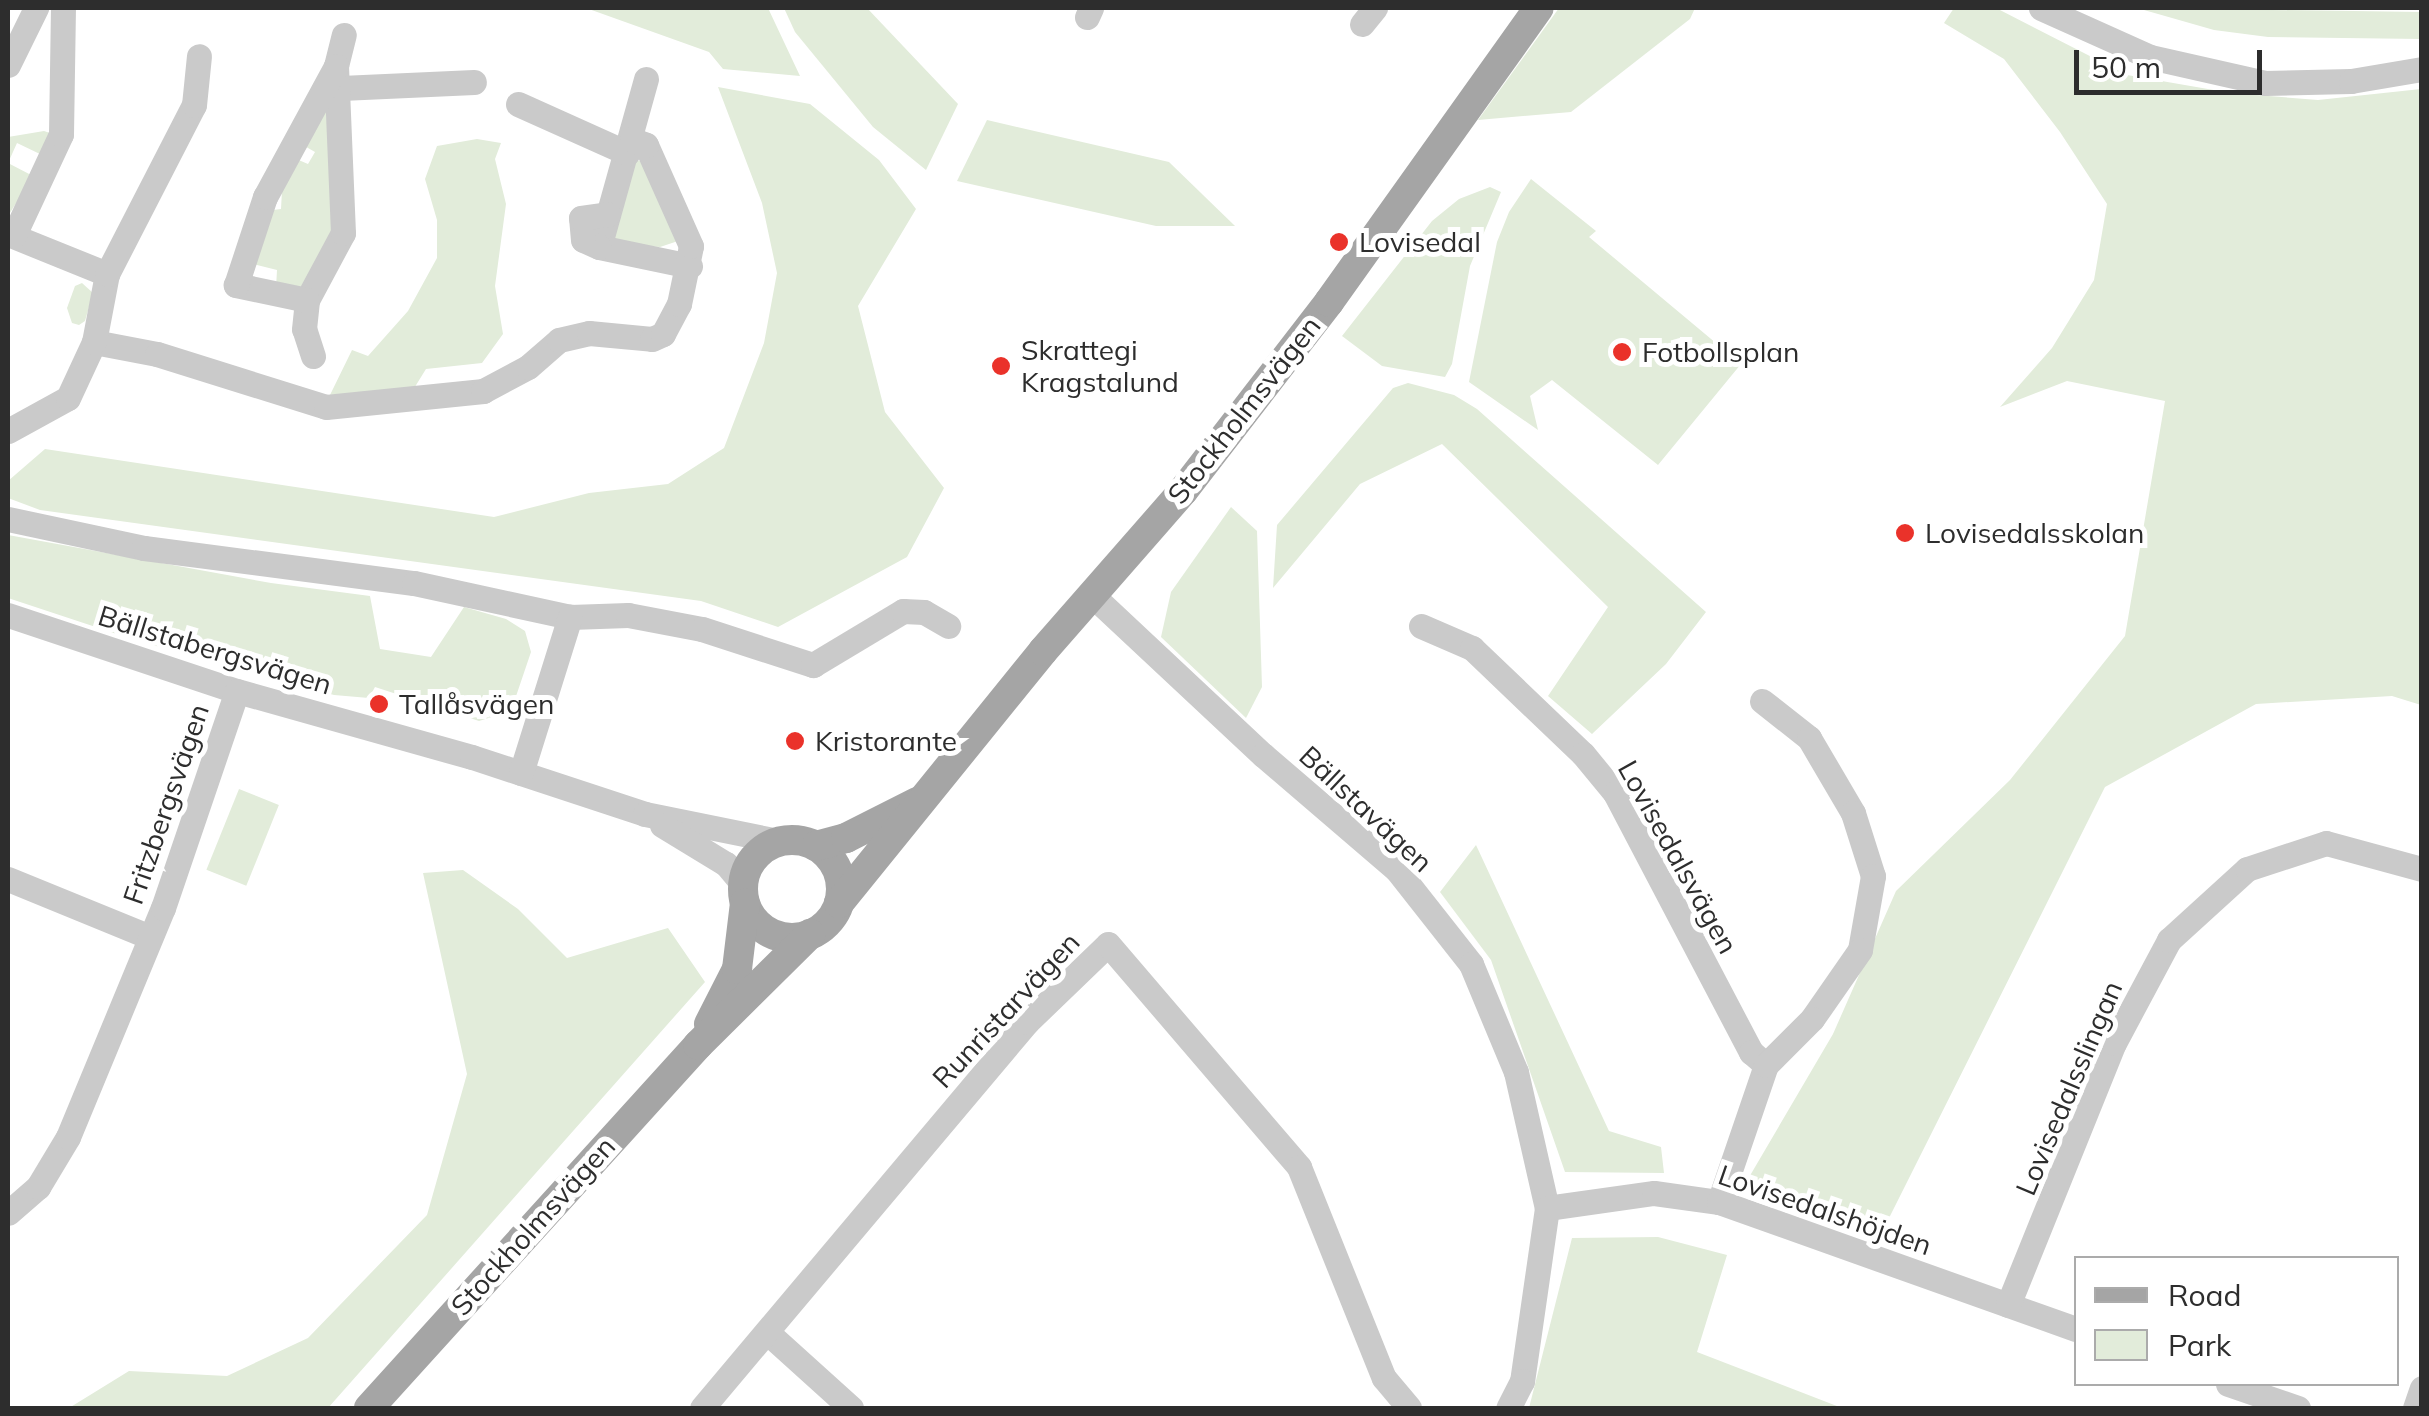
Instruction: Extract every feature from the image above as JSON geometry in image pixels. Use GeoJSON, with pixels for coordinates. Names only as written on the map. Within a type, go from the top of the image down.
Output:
{"type":"FeatureCollection","features":[{"type":"Feature","properties":{"kind":"main road","name":"Stockholmsvägen"},"geometry":{"type":"LineString","coordinates":[[839,903],[1183,491],[1329,302],[1539,8]]}},
{"type":"Feature","properties":{"kind":"main road","name":"Stockholmsvägen"},"geometry":{"type":"LineString","coordinates":[[816,846],[846,838],[928,796]]}},
{"type":"Feature","properties":{"kind":"main road"},"geometry":{"type":"LineString","coordinates":[[795,839],[816,846],[837,868],[839,903],[824,926],[810,934],[782,936],[766,930],[744,893],[758,854],[778,842],[795,839]]}},
{"type":"Feature","properties":{"kind":"main road","name":"Stockholmsvägen"},"geometry":{"type":"LineString","coordinates":[[698,1045],[736,969],[744,893]]}},
{"type":"Feature","properties":{"kind":"main road","name":"Stockholmsvägen"},"geometry":{"type":"LineString","coordinates":[[369,1408],[698,1045],[810,934]]}},
{"type":"Feature","properties":{"kind":"street"},"geometry":{"type":"LineString","coordinates":[[8,65],[36,8]]}},
{"type":"Feature","properties":{"kind":"street"},"geometry":{"type":"LineString","coordinates":[[63,8],[61,134],[11,234],[107,274]]}},
{"type":"Feature","properties":{"kind":"street"},"geometry":{"type":"LineString","coordinates":[[2041,8],[2150,58],[2265,82],[2351,81],[2422,68]]}},
{"type":"Feature","properties":{"kind":"street"},"geometry":{"type":"LineString","coordinates":[[313,356],[304,329],[307,300],[343,233],[339,77],[344,35]]}},
{"type":"Feature","properties":{"kind":"street"},"geometry":{"type":"LineString","coordinates":[[8,431],[68,398],[94,342],[107,274],[194,105],[199,56]]}},
{"type":"Feature","properties":{"kind":"street"},"geometry":{"type":"LineString","coordinates":[[339,77],[474,82]]}},
{"type":"Feature","properties":{"kind":"street"},"geometry":{"type":"LineString","coordinates":[[307,300],[236,285],[265,197],[339,77]]}},
{"type":"Feature","properties":{"kind":"street"},"geometry":{"type":"LineString","coordinates":[[646,79],[630,146],[598,247],[690,266]]}},
{"type":"Feature","properties":{"kind":"street"},"geometry":{"type":"LineString","coordinates":[[94,342],[157,354],[326,407],[483,392],[528,367],[559,340],[588,334],[652,338],[663,334],[690,266],[691,246],[646,146],[630,146],[518,104]]}},
{"type":"Feature","properties":{"kind":"street"},"geometry":{"type":"LineString","coordinates":[[8,519],[144,548],[414,584],[570,617],[628,614],[702,629],[813,666],[903,611],[924,612],[948,626]]}},
{"type":"Feature","properties":{"kind":"street","name":"Bällstavägen"},"geometry":{"type":"LineString","coordinates":[[1092,596],[1263,755],[1397,870],[1471,964],[1516,1072],[1548,1208],[1522,1380],[1508,1408]]}},
{"type":"Feature","properties":{"kind":"street","name":"Bällstabergsvägen"},"geometry":{"type":"LineString","coordinates":[[8,616],[238,691],[521,773],[644,814],[778,842]]}},
{"type":"Feature","properties":{"kind":"street"},"geometry":{"type":"LineString","coordinates":[[521,773],[570,617]]}},
{"type":"Feature","properties":{"kind":"street","name":"Lovisedalsvägen"},"geometry":{"type":"LineString","coordinates":[[1421,626],[1472,648],[1583,754],[1615,793],[1751,1052],[1766,1065]]}},
{"type":"Feature","properties":{"kind":"street","name":"Fritzbergsvägen"},"geometry":{"type":"LineString","coordinates":[[8,1213],[38,1186],[68,1137],[150,937],[238,691]]}},
{"type":"Feature","properties":{"kind":"street"},"geometry":{"type":"LineString","coordinates":[[1719,1202],[1766,1065],[1812,1019],[1860,950],[1872,876],[1853,812],[1809,738],[1762,701]]}},
{"type":"Feature","properties":{"kind":"street","name":"Bällstabergsvägen"},"geometry":{"type":"LineString","coordinates":[[644,814],[726,864],[744,893]]}},
{"type":"Feature","properties":{"kind":"street","name":"Lovisedalsslingan"},"geometry":{"type":"LineString","coordinates":[[2008,1305],[2114,1043],[2170,940],[2247,869],[2326,843],[2422,869]]}},
{"type":"Feature","properties":{"kind":"street","name":"Fritzbergsvägen"},"geometry":{"type":"LineString","coordinates":[[8,879],[150,937]]}},
{"type":"Feature","properties":{"kind":"street","name":"Runristarvägen"},"geometry":{"type":"LineString","coordinates":[[702,1408],[1027,1022],[1108,944],[1299,1167],[1384,1378],[1409,1408]]}},
{"type":"Feature","properties":{"kind":"street","name":"Lovisedalshöjden"},"geometry":{"type":"LineString","coordinates":[[1548,1208],[1654,1194],[1719,1202],[2074,1329]]}},
{"type":"Feature","properties":{"kind":"street"},"geometry":{"type":"LineString","coordinates":[[768,1333],[852,1408]]}},
{"type":"Feature","properties":{"kind":"street"},"geometry":{"type":"LineString","coordinates":[[2231,1386],[2258,1402],[2298,1408]]}},
{"type":"Feature","properties":{"kind":"street"},"geometry":{"type":"LineString","coordinates":[[2414,1408],[2422,1388]]}},
{"type":"Feature","properties":{"kind":"green space"},"geometry":{"type":"Polygon","coordinates":[[[586,8],[768,8],[800,76],[723,69],[709,52],[586,8]]]}},
{"type":"Feature","properties":{"kind":"green space"},"geometry":{"type":"Polygon","coordinates":[[[784,8],[867,8],[958,104],[926,170],[873,127],[795,32],[784,8]]]}},
{"type":"Feature","properties":{"kind":"green space"},"geometry":{"type":"Polygon","coordinates":[[[1559,8],[1695,8],[1690,19],[1571,112],[1478,120],[1559,8]]]}},
{"type":"Feature","properties":{"kind":"green space"},"geometry":{"type":"Polygon","coordinates":[[[1954,8],[1996,8],[2127,75],[2231,93],[2318,100],[2421,89],[2421,705],[2392,696],[2256,704],[2105,787],[1878,1240],[1748,1179],[1833,1034],[1896,891],[2010,780],[2125,636],[2165,401],[2067,381],[2000,407],[2052,348],[2094,280],[2107,204],[2060,132],[2004,59],[1944,23],[1954,8]]]}},
{"type":"Feature","properties":{"kind":"green space"},"geometry":{"type":"Polygon","coordinates":[[[2137,8],[2421,12],[2421,39],[2268,37],[2214,30],[2137,8]]]}},
{"type":"Feature","properties":{"kind":"green space"},"geometry":{"type":"Polygon","coordinates":[[[718,87],[810,104],[879,160],[916,209],[858,306],[885,412],[944,488],[907,557],[778,627],[701,601],[40,510],[8,498],[8,481],[45,449],[494,517],[589,493],[668,484],[724,448],[764,343],[777,273],[762,203],[718,87]]]}},
{"type":"Feature","properties":{"kind":"green space"},"geometry":{"type":"Polygon","coordinates":[[[325,93],[335,235],[304,294],[276,288],[277,270],[249,263],[273,210],[281,209],[282,190],[294,158],[308,164],[315,152],[301,144],[325,93]]]}},
{"type":"Feature","properties":{"kind":"green space"},"geometry":{"type":"Polygon","coordinates":[[[987,120],[1169,162],[1235,226],[1156,226],[957,181],[987,120]]]}},
{"type":"Feature","properties":{"kind":"green space"},"geometry":{"type":"Polygon","coordinates":[[[44,131],[53,134],[42,155],[17,143],[8,163],[8,137],[44,131]]]}},
{"type":"Feature","properties":{"kind":"green space"},"geometry":{"type":"Polygon","coordinates":[[[477,139],[501,143],[495,159],[506,204],[495,286],[503,334],[482,363],[426,369],[413,390],[330,395],[352,350],[368,356],[408,311],[437,258],[437,220],[425,179],[437,146],[477,139]]]}},
{"type":"Feature","properties":{"kind":"green space"},"geometry":{"type":"Polygon","coordinates":[[[634,160],[641,161],[681,240],[660,247],[609,244],[634,160]]]}},
{"type":"Feature","properties":{"kind":"green space"},"geometry":{"type":"Polygon","coordinates":[[[8,163],[33,176],[8,216],[8,163]]]}},
{"type":"Feature","properties":{"kind":"green space","name":"Fotbollsplan"},"geometry":{"type":"Polygon","coordinates":[[[1531,179],[1596,231],[1589,237],[1741,364],[1658,465],[1552,380],[1530,396],[1538,430],[1469,382],[1497,242],[1509,212],[1531,179]]]}},
{"type":"Feature","properties":{"kind":"green space"},"geometry":{"type":"Polygon","coordinates":[[[1490,187],[1501,192],[1470,266],[1452,364],[1445,377],[1382,366],[1342,336],[1432,221],[1459,199],[1490,187]]]}},
{"type":"Feature","properties":{"kind":"green space"},"geometry":{"type":"Polygon","coordinates":[[[82,283],[93,293],[85,321],[79,325],[72,323],[67,308],[75,286],[82,283]]]}},
{"type":"Feature","properties":{"kind":"green space"},"geometry":{"type":"Polygon","coordinates":[[[1408,383],[1454,395],[1477,409],[1706,612],[1666,664],[1592,734],[1548,696],[1608,607],[1442,444],[1360,484],[1273,588],[1277,525],[1393,388],[1408,383]]]}},
{"type":"Feature","properties":{"kind":"green space"},"geometry":{"type":"Polygon","coordinates":[[[1231,507],[1257,531],[1262,687],[1246,718],[1161,637],[1171,592],[1231,507]]]}},
{"type":"Feature","properties":{"kind":"green space"},"geometry":{"type":"Polygon","coordinates":[[[8,535],[271,583],[370,596],[380,649],[431,657],[464,607],[506,619],[525,631],[531,652],[511,711],[479,721],[375,687],[369,698],[334,695],[138,641],[8,598],[8,535]]]}},
{"type":"Feature","properties":{"kind":"green space"},"geometry":{"type":"Polygon","coordinates":[[[239,789],[279,805],[246,886],[206,870],[239,789]]]}},
{"type":"Feature","properties":{"kind":"green space"},"geometry":{"type":"Polygon","coordinates":[[[1476,845],[1609,1131],[1661,1147],[1664,1173],[1565,1172],[1491,960],[1440,892],[1476,845]]]}},
{"type":"Feature","properties":{"kind":"green space"},"geometry":{"type":"Polygon","coordinates":[[[463,870],[518,909],[567,958],[668,928],[705,982],[328,1408],[69,1408],[129,1371],[227,1376],[308,1338],[427,1215],[467,1074],[423,873],[463,870]]]}},
{"type":"Feature","properties":{"kind":"green space"},"geometry":{"type":"Polygon","coordinates":[[[1658,1237],[1727,1255],[1697,1352],[1842,1408],[1529,1408],[1572,1238],[1658,1237]]]}},
{"type":"Feature","properties":{"kind":"place","name":"Lovisedal"},"geometry":{"type":"Point","coordinates":[1339,242]}},
{"type":"Feature","properties":{"kind":"place","name":"Fotbollsplan"},"geometry":{"type":"Point","coordinates":[1622,352]}},
{"type":"Feature","properties":{"kind":"place","name":"Skrattegi Kragstalund"},"geometry":{"type":"Point","coordinates":[1001,366]}},
{"type":"Feature","properties":{"kind":"place","name":"Lovisedalsskolan"},"geometry":{"type":"Point","coordinates":[1905,533]}},
{"type":"Feature","properties":{"kind":"place","name":"Tallåsvägen"},"geometry":{"type":"Point","coordinates":[379,704]}},
{"type":"Feature","properties":{"kind":"place","name":"Kristorante"},"geometry":{"type":"Point","coordinates":[795,741]}}]}
